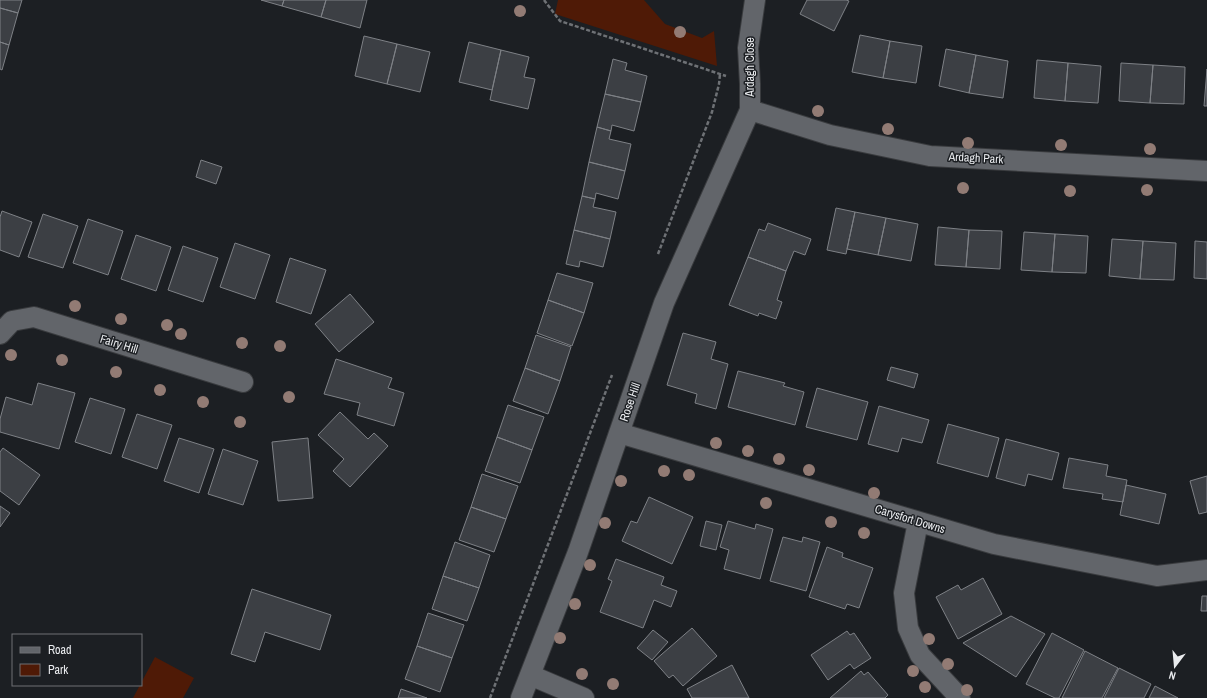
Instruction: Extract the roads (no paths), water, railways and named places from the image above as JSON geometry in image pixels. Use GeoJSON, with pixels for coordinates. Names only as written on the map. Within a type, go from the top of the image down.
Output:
{"type":"FeatureCollection","features":[{"type":"Feature","properties":{"kind":"street","name":"Ardagh Close"},"geometry":{"type":"LineString","coordinates":[[750,110],[748,48],[755,0]]}},
{"type":"Feature","properties":{"kind":"street","name":"Ardagh Park"},"geometry":{"type":"LineString","coordinates":[[750,110],[830,135],[930,156],[1207,171]]}},
{"type":"Feature","properties":{"kind":"street","name":"Rose Hill"},"geometry":{"type":"LineString","coordinates":[[521,698],[578,552],[664,303],[750,110]]}},
{"type":"Feature","properties":{"kind":"street","name":"Fairy Hill"},"geometry":{"type":"LineString","coordinates":[[0,334],[12,321],[34,317],[243,382]]}},
{"type":"Feature","properties":{"kind":"street","name":"Carysfort Downs"},"geometry":{"type":"LineString","coordinates":[[619,433],[994,544],[1157,576],[1207,570]]}},
{"type":"Feature","properties":{"kind":"street"},"geometry":{"type":"LineString","coordinates":[[918,522],[904,593],[908,628],[920,655],[960,698]]}},
{"type":"Feature","properties":{"kind":"street"},"geometry":{"type":"LineString","coordinates":[[530,675],[584,698]]}}]}
